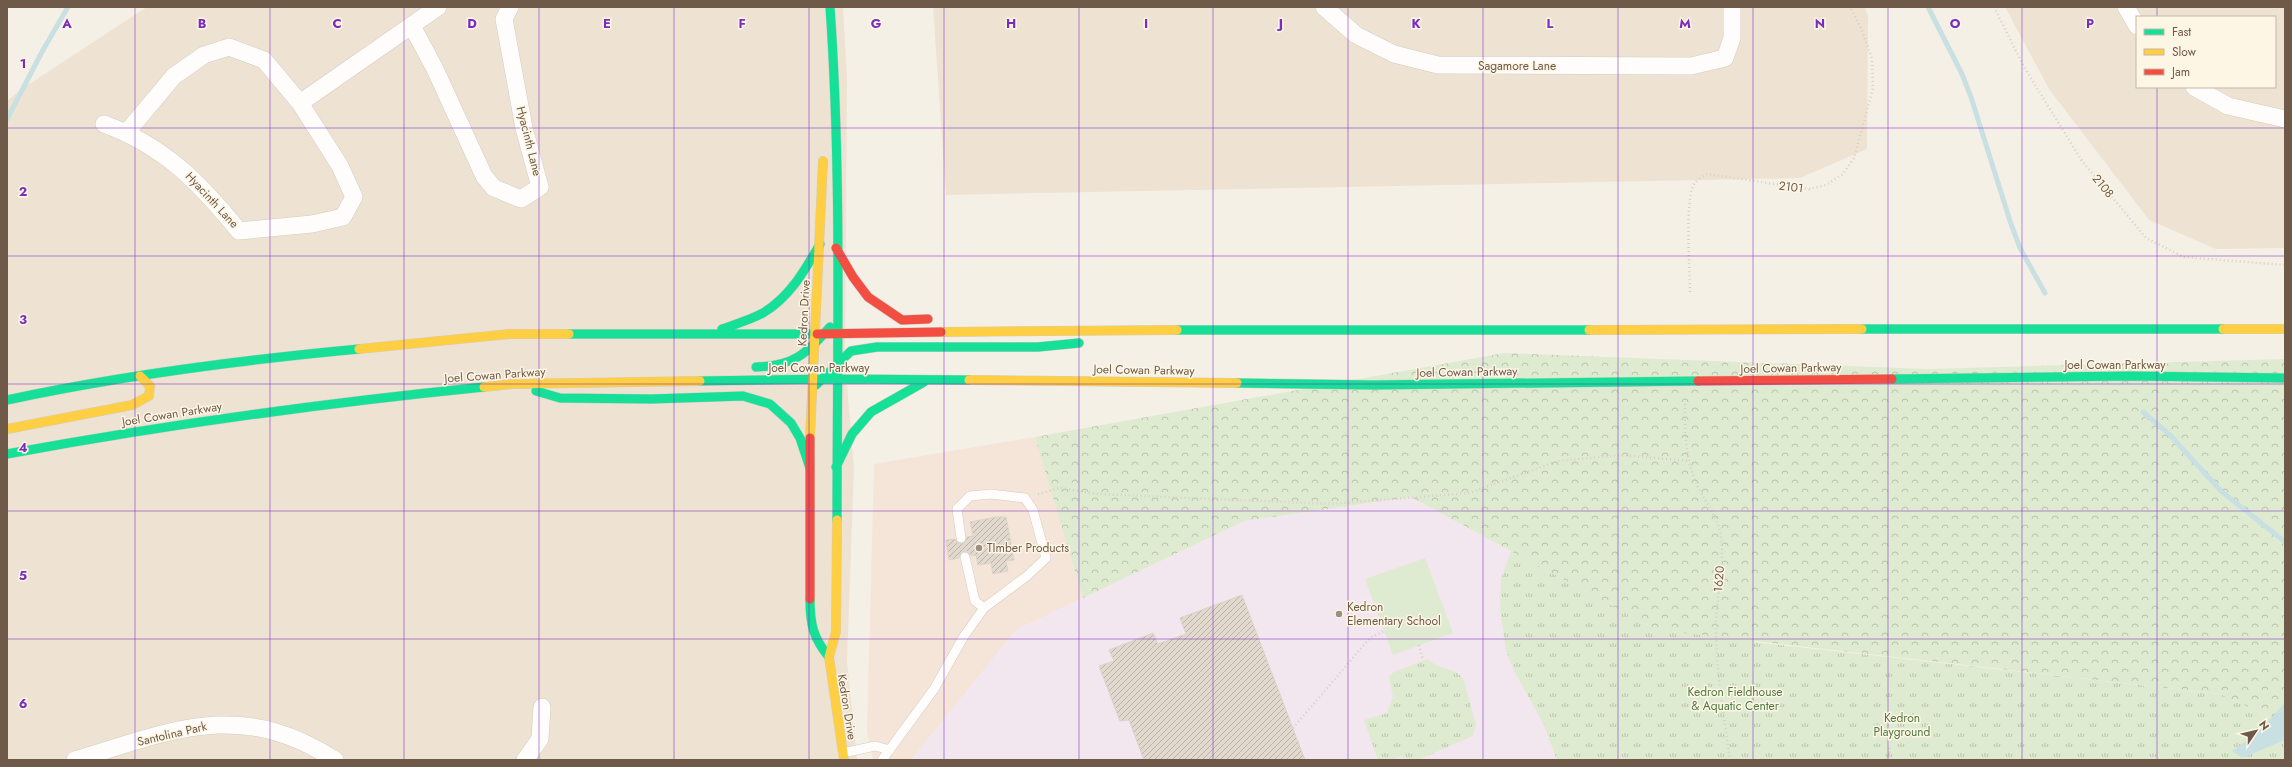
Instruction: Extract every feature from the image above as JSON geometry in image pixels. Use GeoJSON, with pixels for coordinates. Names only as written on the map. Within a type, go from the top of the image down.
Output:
{"type":"FeatureCollection","features":[{"type":"Feature","properties":{"kind":"main road","name":"Kedron Drive"},"geometry":{"type":"LineString","coordinates":[[826,109],[830,10]]}},
{"type":"Feature","properties":{"kind":"main road","name":"Kedron Drive"},"geometry":{"type":"LineString","coordinates":[[830,10],[835,81],[838,198],[836,248],[838,319],[836,333],[835,379],[836,632],[829,657],[843,756]]}},
{"type":"Feature","properties":{"kind":"main road","name":"Kedron Drive"},"geometry":{"type":"LineString","coordinates":[[820,333],[820,244],[824,149]]}},
{"type":"Feature","properties":{"kind":"main road"},"geometry":{"type":"LineString","coordinates":[[712,334],[763,313],[786,296],[805,271],[820,244]]}},
{"type":"Feature","properties":{"kind":"main road"},"geometry":{"type":"LineString","coordinates":[[836,248],[853,277],[868,297],[902,320],[939,319]]}},
{"type":"Feature","properties":{"kind":"main road"},"geometry":{"type":"LineString","coordinates":[[745,368],[777,367],[803,357],[815,346],[820,333],[838,319]]}},
{"type":"Feature","properties":{"kind":"main road"},"geometry":{"type":"LineString","coordinates":[[1061,322],[1096,330]]}},
{"type":"Feature","properties":{"kind":"main road"},"geometry":{"type":"LineString","coordinates":[[7,400],[87,383],[293,355],[509,334],[712,334],[1096,330],[2285,329]]}},
{"type":"Feature","properties":{"kind":"main road"},"geometry":{"type":"LineString","coordinates":[[811,391],[851,351],[877,347],[1038,347],[1081,343],[1131,330]]}},
{"type":"Feature","properties":{"kind":"main road","name":"Kedron Drive"},"geometry":{"type":"LineString","coordinates":[[815,346],[811,391],[810,622],[818,644],[829,657]]}},
{"type":"Feature","properties":{"kind":"main road"},"geometry":{"type":"LineString","coordinates":[[512,384],[551,373]]}},
{"type":"Feature","properties":{"kind":"main road"},"geometry":{"type":"LineString","coordinates":[[7,429],[132,405],[149,396],[150,386],[140,376]]}},
{"type":"Feature","properties":{"kind":"main road","name":"Joel Cowan Parkway"},"geometry":{"type":"LineString","coordinates":[[7,454],[105,436],[329,403],[512,384],[812,379],[1374,385],[2131,376],[2285,378]]}},
{"type":"Feature","properties":{"kind":"main road"},"geometry":{"type":"LineString","coordinates":[[836,467],[852,434],[871,412],[901,393],[928,380]]}},
{"type":"Feature","properties":{"kind":"main road"},"geometry":{"type":"LineString","coordinates":[[512,384],[560,398],[651,399],[743,396],[770,404],[791,423],[800,438],[810,468]]}},
{"type":"Feature","properties":{"kind":"street"},"geometry":{"type":"LineString","coordinates":[[300,103],[438,7]]}},
{"type":"Feature","properties":{"kind":"street","name":"Hyacinth Lane"},"geometry":{"type":"LineString","coordinates":[[412,26],[436,69],[484,176],[494,188],[520,200],[540,187],[524,128],[504,19],[510,7]]}},
{"type":"Feature","properties":{"kind":"street","name":"Sagamore Lane"},"geometry":{"type":"LineString","coordinates":[[1324,7],[1356,35],[1394,54],[1438,65],[1691,66],[1725,58],[1732,38],[1732,7]]}},
{"type":"Feature","properties":{"kind":"street"},"geometry":{"type":"LineString","coordinates":[[2126,7],[2136,24]]}},
{"type":"Feature","properties":{"kind":"street","name":"Hyacinth Lane"},"geometry":{"type":"LineString","coordinates":[[104,124],[127,132],[157,150],[189,174],[239,230],[312,224],[343,217],[354,197],[340,166],[300,103],[264,60],[229,47],[204,55],[174,76],[127,132]]}},
{"type":"Feature","properties":{"kind":"street"},"geometry":{"type":"LineString","coordinates":[[2196,88],[2228,106],[2285,119]]}},
{"type":"Feature","properties":{"kind":"street"},"geometry":{"type":"LineString","coordinates":[[524,760],[540,739],[542,707]]}},
{"type":"Feature","properties":{"kind":"street","name":"Santolina Park"},"geometry":{"type":"LineString","coordinates":[[75,760],[178,730],[221,724],[274,730],[300,740],[335,760]]}},
{"type":"Feature","properties":{"kind":"lane"},"geometry":{"type":"LineString","coordinates":[[882,760],[934,689],[964,636],[984,608],[1027,576],[1046,558],[1034,510],[1025,498],[991,494],[970,496],[957,509],[962,538]]}},
{"type":"Feature","properties":{"kind":"lane"},"geometry":{"type":"LineString","coordinates":[[965,557],[975,601],[984,608]]}},
{"type":"Feature","properties":{"kind":"lane"},"geometry":{"type":"LineString","coordinates":[[843,756],[875,746],[890,750]]}},
{"type":"Feature","properties":{"kind":"path","name":"2101"},"geometry":{"type":"LineString","coordinates":[[1690,292],[1690,214],[1693,186],[1699,179],[1707,174],[1809,189],[1826,185],[1843,174],[1854,158],[1873,88],[1872,59],[1862,30],[1850,7]]}},
{"type":"Feature","properties":{"kind":"path","name":"2108"},"geometry":{"type":"LineString","coordinates":[[1994,7],[2024,67],[2082,161],[2146,238],[2184,257],[2285,264]]}},
{"type":"Feature","properties":{"kind":"path","name":"1620"},"geometry":{"type":"LineString","coordinates":[[1685,404],[1690,461],[1697,485],[1711,507],[1721,536],[1716,626],[1717,662],[1730,760]]}},
{"type":"Feature","properties":{"kind":"path"},"geometry":{"type":"LineString","coordinates":[[1025,498],[1060,488],[1097,494],[1330,504],[1469,493],[1558,461],[1621,455],[1690,461]]}},
{"type":"Feature","properties":{"kind":"path"},"geometry":{"type":"LineString","coordinates":[[1293,728],[1370,638],[1384,631]]}},
{"type":"Feature","properties":{"kind":"path"},"geometry":{"type":"LineString","coordinates":[[1420,645],[1423,660]]}},
{"type":"Feature","properties":{"kind":"path"},"geometry":{"type":"LineString","coordinates":[[1886,760],[1890,751],[1889,745]]}},
{"type":"Feature","properties":{"kind":"shaded area"},"geometry":{"type":"Polygon","coordinates":[[[147,7],[843,7],[847,77],[845,361],[854,469],[847,661],[857,760],[7,760],[7,101],[23,88],[147,7]]]}},
{"type":"Feature","properties":{"kind":"shaded area"},"geometry":{"type":"Polygon","coordinates":[[[933,7],[1865,7],[1868,16],[1867,149],[1800,178],[946,195],[933,7]]]}},
{"type":"Feature","properties":{"kind":"shaded area"},"geometry":{"type":"Polygon","coordinates":[[[2005,7],[2285,7],[2285,248],[2216,249],[2149,220],[2049,89],[2005,7]]]}},
{"type":"Feature","properties":{"kind":"shaded area"},"geometry":{"type":"Polygon","coordinates":[[[1035,437],[1080,573],[1083,598],[1016,630],[911,760],[873,760],[867,732],[874,464],[1035,437]]]}},
{"type":"Feature","properties":{"kind":"shaded area","name":"Kedron Elementary School"},"geometry":{"type":"Polygon","coordinates":[[[1411,497],[1657,630],[1687,760],[911,760],[1016,630],[1244,521],[1411,497]]]}},
{"type":"Feature","properties":{"kind":"green space"},"geometry":{"type":"Polygon","coordinates":[[[1504,353],[1928,369],[2285,359],[2285,724],[2220,694],[1657,630],[1411,497],[1244,521],[1083,598],[1035,437],[1504,353]]]}},
{"type":"Feature","properties":{"kind":"green space","name":"Kedron Fieldhouse & Aquatic Center"},"geometry":{"type":"Polygon","coordinates":[[[1511,551],[1657,630],[1749,637],[1754,642],[2220,694],[2285,724],[2285,760],[1557,760],[1543,723],[1514,671],[1506,651],[1500,609],[1501,579],[1511,551]]]}},
{"type":"Feature","properties":{"kind":"green space"},"geometry":{"type":"Polygon","coordinates":[[[1425,558],[1453,633],[1393,655],[1365,579],[1425,558]]]}},
{"type":"Feature","properties":{"kind":"green space"},"geometry":{"type":"Polygon","coordinates":[[[1427,659],[1436,665],[1456,672],[1463,678],[1476,724],[1473,736],[1418,760],[1409,760],[1401,756],[1392,760],[1378,760],[1364,720],[1387,713],[1393,697],[1389,677],[1392,673],[1427,659]]]}},
{"type":"Feature","properties":{"kind":"water"},"geometry":{"type":"Polygon","coordinates":[[[2285,703],[2285,740],[2242,758],[2232,751],[2255,735],[2285,703]]]}},
{"type":"Feature","properties":{"kind":"building","name":"TImber Products"},"geometry":{"type":"Polygon","coordinates":[[[996,517],[1006,517],[1014,560],[1006,561],[1008,571],[993,574],[991,563],[978,565],[976,555],[971,556],[966,551],[961,552],[959,558],[949,560],[946,540],[955,539],[958,543],[964,543],[967,537],[973,536],[970,522],[996,517]]]}},
{"type":"Feature","properties":{"kind":"building"},"geometry":{"type":"Polygon","coordinates":[[[1242,595],[1305,760],[1144,760],[1129,720],[1120,721],[1099,666],[1114,661],[1109,650],[1153,633],[1158,644],[1186,634],[1180,618],[1242,595]]]}},
{"type":"Feature","properties":{"kind":"waterway"},"geometry":{"type":"LineString","coordinates":[[7,119],[43,50],[68,7]]}},
{"type":"Feature","properties":{"kind":"waterway"},"geometry":{"type":"LineString","coordinates":[[1928,7],[1962,74],[1971,97],[2020,248],[2045,293]]}},
{"type":"Feature","properties":{"kind":"waterway"},"geometry":{"type":"LineString","coordinates":[[2143,412],[2169,434],[2221,491],[2285,542]]}},
{"type":"Feature","properties":{"kind":"traffic: fast"},"geometry":{"type":"LineString","coordinates":[[830,7],[834,71],[837,199],[837,520]]}},
{"type":"Feature","properties":{"kind":"traffic: fast"},"geometry":{"type":"LineString","coordinates":[[722,329],[743,322],[773,307],[796,282],[820,244]]}},
{"type":"Feature","properties":{"kind":"traffic: fast"},"geometry":{"type":"LineString","coordinates":[[756,367],[780,364],[798,357],[814,344],[830,327]]}},
{"type":"Feature","properties":{"kind":"traffic: fast"},"geometry":{"type":"LineString","coordinates":[[1862,329],[2223,329]]}},
{"type":"Feature","properties":{"kind":"traffic: fast"},"geometry":{"type":"LineString","coordinates":[[1177,330],[1589,330]]}},
{"type":"Feature","properties":{"kind":"traffic: fast"},"geometry":{"type":"LineString","coordinates":[[569,334],[817,334]]}},
{"type":"Feature","properties":{"kind":"traffic: fast"},"geometry":{"type":"LineString","coordinates":[[816,385],[851,351],[877,347],[1038,347],[1079,343]]}},
{"type":"Feature","properties":{"kind":"traffic: fast"},"geometry":{"type":"LineString","coordinates":[[7,400],[94,383],[182,369],[359,349]]}},
{"type":"Feature","properties":{"kind":"traffic: fast"},"geometry":{"type":"LineString","coordinates":[[1892,379],[2131,376],[2285,378]]}},
{"type":"Feature","properties":{"kind":"traffic: fast"},"geometry":{"type":"LineString","coordinates":[[700,381],[835,379],[969,380]]}},
{"type":"Feature","properties":{"kind":"traffic: fast"},"geometry":{"type":"LineString","coordinates":[[1237,383],[1374,385],[1698,381]]}},
{"type":"Feature","properties":{"kind":"traffic: fast"},"geometry":{"type":"LineString","coordinates":[[836,467],[852,434],[871,412],[924,382]]}},
{"type":"Feature","properties":{"kind":"traffic: fast"},"geometry":{"type":"LineString","coordinates":[[7,454],[185,424],[364,400],[484,387]]}},
{"type":"Feature","properties":{"kind":"traffic: fast"},"geometry":{"type":"LineString","coordinates":[[536,391],[560,398],[651,399],[743,396],[770,404],[791,423],[800,438],[810,468]]}},
{"type":"Feature","properties":{"kind":"traffic: fast"},"geometry":{"type":"LineString","coordinates":[[810,599],[812,623],[816,637],[829,657]]}},
{"type":"Feature","properties":{"kind":"traffic: slow"},"geometry":{"type":"LineString","coordinates":[[810,438],[823,161]]}},
{"type":"Feature","properties":{"kind":"traffic: slow"},"geometry":{"type":"LineString","coordinates":[[1589,330],[1862,329]]}},
{"type":"Feature","properties":{"kind":"traffic: slow"},"geometry":{"type":"LineString","coordinates":[[2223,329],[2285,329]]}},
{"type":"Feature","properties":{"kind":"traffic: slow"},"geometry":{"type":"LineString","coordinates":[[941,332],[1177,330]]}},
{"type":"Feature","properties":{"kind":"traffic: slow"},"geometry":{"type":"LineString","coordinates":[[359,349],[509,334],[569,334]]}},
{"type":"Feature","properties":{"kind":"traffic: slow"},"geometry":{"type":"LineString","coordinates":[[7,429],[132,405],[149,396],[150,386],[140,376]]}},
{"type":"Feature","properties":{"kind":"traffic: slow"},"geometry":{"type":"LineString","coordinates":[[969,380],[1237,383]]}},
{"type":"Feature","properties":{"kind":"traffic: slow"},"geometry":{"type":"LineString","coordinates":[[484,387],[512,384],[700,381]]}},
{"type":"Feature","properties":{"kind":"traffic: slow"},"geometry":{"type":"LineString","coordinates":[[837,520],[836,632],[829,657],[844,760]]}},
{"type":"Feature","properties":{"kind":"traffic: jam"},"geometry":{"type":"LineString","coordinates":[[836,248],[853,277],[868,297],[902,320],[928,319]]}},
{"type":"Feature","properties":{"kind":"traffic: jam"},"geometry":{"type":"LineString","coordinates":[[817,334],[941,332]]}},
{"type":"Feature","properties":{"kind":"traffic: jam"},"geometry":{"type":"LineString","coordinates":[[1698,381],[1892,379]]}},
{"type":"Feature","properties":{"kind":"traffic: jam"},"geometry":{"type":"LineString","coordinates":[[810,438],[810,599]]}},
{"type":"Feature","properties":{"kind":"place","name":"TImber Products"},"geometry":{"type":"Point","coordinates":[979,548]}},
{"type":"Feature","properties":{"kind":"place","name":"Kedron Elementary School"},"geometry":{"type":"Point","coordinates":[1339,614]}},
{"type":"Feature","properties":{"kind":"park label","name":"Kedron Playground"},"geometry":{"type":"Point","coordinates":[1902,725]}}]}
